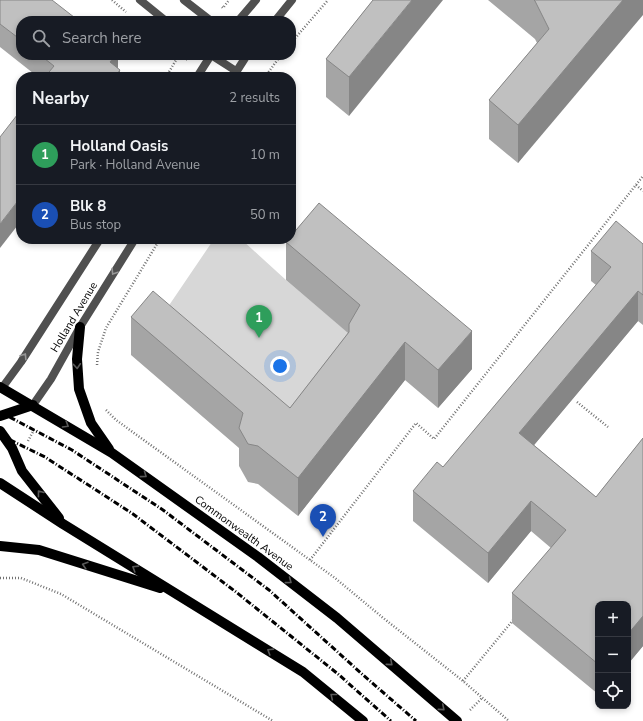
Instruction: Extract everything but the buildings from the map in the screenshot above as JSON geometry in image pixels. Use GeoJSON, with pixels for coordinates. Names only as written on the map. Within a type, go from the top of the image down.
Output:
{"type":"FeatureCollection","features":[{"type":"Feature","properties":{"kind":"main road"},"geometry":{"type":"LineString","coordinates":[[80,327],[77,359],[79,389],[92,423],[112,453]]}},
{"type":"Feature","properties":{"kind":"main road","name":"Commonwealth Avenue"},"geometry":{"type":"LineString","coordinates":[[1,389],[33,405],[112,453],[258,557],[337,618],[457,721]]}},
{"type":"Feature","properties":{"kind":"main road"},"geometry":{"type":"LineString","coordinates":[[0,416],[33,405]]}},
{"type":"Feature","properties":{"kind":"main road"},"geometry":{"type":"LineString","coordinates":[[0,431],[12,448],[22,471],[64,524]]}},
{"type":"Feature","properties":{"kind":"main road"},"geometry":{"type":"LineString","coordinates":[[0,484],[303,672],[363,721]]}},
{"type":"Feature","properties":{"kind":"main road"},"geometry":{"type":"LineString","coordinates":[[0,546],[39,550],[176,593]]}},
{"type":"Feature","properties":{"kind":"street"},"geometry":{"type":"LineString","coordinates":[[140,0],[160,16]]}},
{"type":"Feature","properties":{"kind":"street"},"geometry":{"type":"LineString","coordinates":[[184,0],[205,16]]}},
{"type":"Feature","properties":{"kind":"street"},"geometry":{"type":"LineString","coordinates":[[242,16],[256,0]]}},
{"type":"Feature","properties":{"kind":"street"},"geometry":{"type":"LineString","coordinates":[[279,16],[292,0]]}},
{"type":"Feature","properties":{"kind":"street"},"geometry":{"type":"LineString","coordinates":[[201,72],[208,60]]}},
{"type":"Feature","properties":{"kind":"street"},"geometry":{"type":"LineString","coordinates":[[217,60],[232,72]]}},
{"type":"Feature","properties":{"kind":"street"},"geometry":{"type":"LineString","coordinates":[[235,72],[244,60]]}},
{"type":"Feature","properties":{"kind":"street","name":"Holland Avenue"},"geometry":{"type":"LineString","coordinates":[[1,389],[21,362],[97,244]]}},
{"type":"Feature","properties":{"kind":"street","name":"Holland Avenue"},"geometry":{"type":"LineString","coordinates":[[33,405],[51,379],[80,327],[132,244]]}},
{"type":"Feature","properties":{"kind":"path"},"geometry":{"type":"LineString","coordinates":[[223,8],[229,0]]}},
{"type":"Feature","properties":{"kind":"path"},"geometry":{"type":"LineString","coordinates":[[296,37],[328,0]]}},
{"type":"Feature","properties":{"kind":"path"},"geometry":{"type":"LineString","coordinates":[[169,72],[176,60]]}},
{"type":"Feature","properties":{"kind":"path"},"geometry":{"type":"LineString","coordinates":[[269,72],[277,60]]}},
{"type":"Feature","properties":{"kind":"path"},"geometry":{"type":"LineString","coordinates":[[310,560],[416,423],[434,439],[643,176]]}},
{"type":"Feature","properties":{"kind":"path"},"geometry":{"type":"LineString","coordinates":[[636,185],[643,191]]}},
{"type":"Feature","properties":{"kind":"path"},"geometry":{"type":"LineString","coordinates":[[96,370],[98,352],[106,328],[157,244]]}},
{"type":"Feature","properties":{"kind":"path"},"geometry":{"type":"LineString","coordinates":[[577,402],[608,428]]}},
{"type":"Feature","properties":{"kind":"path"},"geometry":{"type":"LineString","coordinates":[[104,407],[116,420],[335,578],[463,681],[509,721]]}},
{"type":"Feature","properties":{"kind":"path"},"geometry":{"type":"LineString","coordinates":[[0,578],[21,578],[61,594],[273,721]]}},
{"type":"Feature","properties":{"kind":"path"},"geometry":{"type":"LineString","coordinates":[[463,681],[515,617]]}},
{"type":"Feature","properties":{"kind":"shaded area"},"geometry":{"type":"Polygon","coordinates":[[[211,244],[246,244],[286,280],[365,347],[284,454],[153,329],[211,244]]]}},
{"type":"Feature","properties":{"kind":"railway"},"geometry":{"type":"LineString","coordinates":[[0,412],[72,450],[163,510],[269,590],[416,721]]}},
{"type":"Feature","properties":{"kind":"railway"},"geometry":{"type":"LineString","coordinates":[[0,435],[45,457],[133,514],[236,592],[338,674],[391,721]]}},
{"type":"Feature","properties":{"kind":"place","name":"Holland Oasis"},"geometry":{"type":"Point","coordinates":[259,338]}},
{"type":"Feature","properties":{"kind":"place","name":"Blk 8"},"geometry":{"type":"Point","coordinates":[323,537]}}]}
